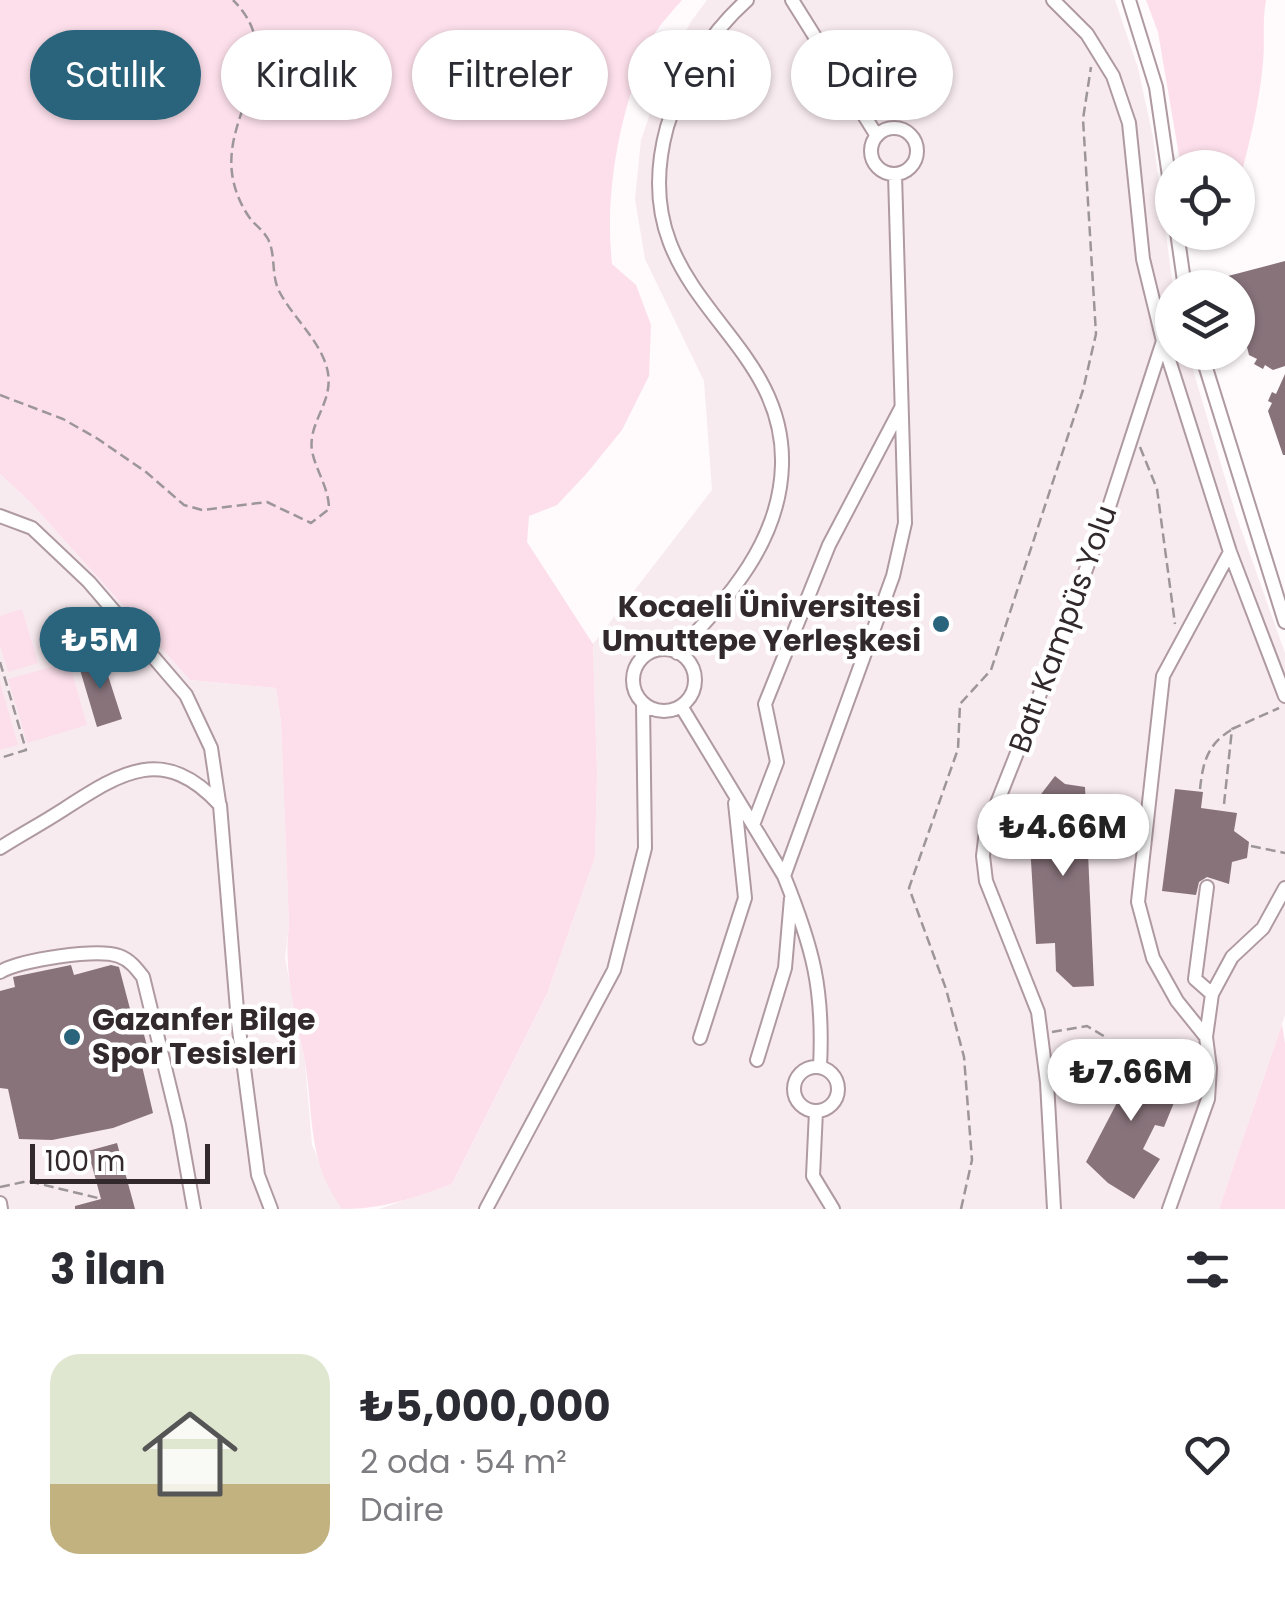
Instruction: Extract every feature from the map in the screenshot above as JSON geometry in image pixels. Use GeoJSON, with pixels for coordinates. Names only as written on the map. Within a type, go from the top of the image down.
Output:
{"type":"FeatureCollection","features":[{"type":"Feature","properties":{"kind":"street"},"geometry":{"type":"LineString","coordinates":[[678,653],[758,555],[777,506],[780,486],[781,444],[772,401],[679,268],[663,223],[660,198],[659,163],[679,94],[706,45],[747,0]]}},
{"type":"Feature","properties":{"kind":"street"},"geometry":{"type":"LineString","coordinates":[[792,0],[877,136]]}},
{"type":"Feature","properties":{"kind":"street"},"geometry":{"type":"LineString","coordinates":[[1053,0],[1095,46],[1113,76],[1129,123],[1144,260],[1155,307]]}},
{"type":"Feature","properties":{"kind":"street"},"geometry":{"type":"LineString","coordinates":[[1129,0],[1156,88],[1165,150]]}},
{"type":"Feature","properties":{"kind":"street"},"geometry":{"type":"LineString","coordinates":[[897,128],[915,141],[914,163],[910,169],[895,174],[875,165],[871,150],[877,136],[897,128]]}},
{"type":"Feature","properties":{"kind":"street"},"geometry":{"type":"LineString","coordinates":[[784,876],[900,548],[904,524],[895,174]]}},
{"type":"Feature","properties":{"kind":"street","name":"Batı Kampüs Yolu"},"geometry":{"type":"LineString","coordinates":[[1054,1209],[1047,1082],[1038,1012],[986,881],[982,856],[986,831],[1108,510],[1155,366]]}},
{"type":"Feature","properties":{"kind":"street"},"geometry":{"type":"LineString","coordinates":[[1172,370],[1230,552],[1285,696]]}},
{"type":"Feature","properties":{"kind":"street"},"geometry":{"type":"LineString","coordinates":[[1208,370],[1285,622]]}},
{"type":"Feature","properties":{"kind":"street"},"geometry":{"type":"LineString","coordinates":[[752,825],[777,762],[766,704],[829,545],[902,406]]}},
{"type":"Feature","properties":{"kind":"street"},"geometry":{"type":"LineString","coordinates":[[0,516],[32,528],[89,582],[186,696],[211,748],[220,805],[238,1022],[258,1175],[271,1209]]}},
{"type":"Feature","properties":{"kind":"street"},"geometry":{"type":"LineString","coordinates":[[1206,1036],[1177,1001],[1153,958],[1138,902],[1163,676],[1230,552]]}},
{"type":"Feature","properties":{"kind":"street"},"geometry":{"type":"LineString","coordinates":[[486,1209],[614,970],[645,848],[644,703],[634,685],[637,664],[653,651],[664,649],[690,662],[695,681],[688,700],[662,711],[644,703]]}},
{"type":"Feature","properties":{"kind":"street"},"geometry":{"type":"LineString","coordinates":[[680,706],[784,876],[808,934],[823,1017],[820,1067]]}},
{"type":"Feature","properties":{"kind":"street"},"geometry":{"type":"LineString","coordinates":[[0,848],[110,779],[132,770],[158,768],[182,774],[203,786],[220,805]]}},
{"type":"Feature","properties":{"kind":"street"},"geometry":{"type":"LineString","coordinates":[[700,1038],[745,898],[734,795]]}},
{"type":"Feature","properties":{"kind":"street"},"geometry":{"type":"LineString","coordinates":[[1206,887],[1195,979],[1212,994]]}},
{"type":"Feature","properties":{"kind":"street"},"geometry":{"type":"LineString","coordinates":[[1169,1209],[1208,1099],[1206,1036],[1212,994],[1232,957],[1262,928],[1285,888]]}},
{"type":"Feature","properties":{"kind":"street"},"geometry":{"type":"LineString","coordinates":[[757,1060],[785,968],[792,895]]}},
{"type":"Feature","properties":{"kind":"street"},"geometry":{"type":"LineString","coordinates":[[0,972],[13,964],[51,958],[114,954],[130,962],[143,977],[179,1125],[194,1209]]}},
{"type":"Feature","properties":{"kind":"street"},"geometry":{"type":"LineString","coordinates":[[820,1067],[832,1074],[838,1087],[829,1106],[816,1111],[802,1106],[793,1087],[805,1069],[820,1067]]}},
{"type":"Feature","properties":{"kind":"street"},"geometry":{"type":"LineString","coordinates":[[816,1111],[812,1126],[813,1176],[833,1209]]}},
{"type":"Feature","properties":{"kind":"path"},"geometry":{"type":"LineString","coordinates":[[0,396],[98,438],[184,505],[202,510],[268,502],[312,523],[328,509],[329,498],[312,450],[312,436],[328,397],[328,371],[322,354],[280,292],[270,243],[243,206],[232,171],[234,144],[258,64],[249,18],[233,0]]}},
{"type":"Feature","properties":{"kind":"path"},"geometry":{"type":"LineString","coordinates":[[961,1209],[972,1160],[964,1056],[946,989],[909,888],[958,750],[960,704],[991,670],[1083,390],[1096,334],[1083,119],[1095,46]]}},
{"type":"Feature","properties":{"kind":"path"},"geometry":{"type":"LineString","coordinates":[[1138,441],[1157,489],[1178,647]]}},
{"type":"Feature","properties":{"kind":"path"},"geometry":{"type":"LineString","coordinates":[[0,662],[26,750],[0,758]]}},
{"type":"Feature","properties":{"kind":"path"},"geometry":{"type":"LineString","coordinates":[[1200,789],[1204,759],[1216,739],[1285,705]]}},
{"type":"Feature","properties":{"kind":"path"},"geometry":{"type":"LineString","coordinates":[[1224,804],[1232,729]]}},
{"type":"Feature","properties":{"kind":"path"},"geometry":{"type":"LineString","coordinates":[[1251,846],[1285,852]]}},
{"type":"Feature","properties":{"kind":"path"},"geometry":{"type":"LineString","coordinates":[[1041,1034],[1088,1026],[1107,1038]]}},
{"type":"Feature","properties":{"kind":"path"},"geometry":{"type":"LineString","coordinates":[[0,1187],[28,1181],[102,1199]]}},
{"type":"Feature","properties":{"kind":"shaded area"},"geometry":{"type":"Polygon","coordinates":[[[0,0],[682,0],[658,30],[628,30],[628,103],[610,209],[612,264],[636,285],[651,325],[649,376],[622,430],[587,473],[557,505],[529,516],[527,542],[593,644],[595,857],[547,994],[452,1184],[385,1205],[342,1209],[323,1173],[289,977],[281,722],[276,688],[190,680],[29,501],[0,474],[0,0]]]}},
{"type":"Feature","properties":{"kind":"shaded area","name":"Kocaeli Üniversitesi Umuttepe Yerleşkesi"},"geometry":{"type":"Polygon","coordinates":[[[707,0],[1115,0],[1138,68],[1153,137],[1155,250],[1168,250],[1171,270],[1155,270],[1155,370],[1193,370],[1236,515],[1285,653],[1285,1015],[1219,1209],[379,1209],[452,1184],[547,994],[595,857],[593,644],[712,490],[704,381],[645,259],[635,199],[641,140],[648,120],[771,120],[771,30],[687,30],[707,0]]]}},
{"type":"Feature","properties":{"kind":"shaded area"},"geometry":{"type":"Polygon","coordinates":[[[1146,0],[1266,0],[1263,63],[1248,150],[1178,150],[1158,32],[1146,0]]]}},
{"type":"Feature","properties":{"kind":"shaded area"},"geometry":{"type":"Polygon","coordinates":[[[0,474],[29,501],[190,680],[276,688],[281,722],[289,925],[285,958],[305,1063],[312,1145],[342,1209],[0,1209],[0,474]]]}},
{"type":"Feature","properties":{"kind":"shaded area"},"geometry":{"type":"Polygon","coordinates":[[[22,609],[38,663],[8,672],[0,645],[0,616],[22,609]]]}},
{"type":"Feature","properties":{"kind":"shaded area"},"geometry":{"type":"Polygon","coordinates":[[[69,662],[87,725],[27,743],[8,679],[69,662]]]}},
{"type":"Feature","properties":{"kind":"shaded area"},"geometry":{"type":"Polygon","coordinates":[[[0,682],[18,745],[0,750],[0,682]]]}},
{"type":"Feature","properties":{"kind":"shaded area"},"geometry":{"type":"Polygon","coordinates":[[[1282,1024],[1285,1209],[1219,1209],[1282,1024]]]}},
{"type":"Feature","properties":{"kind":"building"},"geometry":{"type":"Polygon","coordinates":[[[1285,261],[1285,366],[1273,370],[1255,365],[1255,270],[1251,270],[1285,261]]]}},
{"type":"Feature","properties":{"kind":"building"},"geometry":{"type":"Polygon","coordinates":[[[1285,374],[1283,455],[1268,411],[1272,403],[1268,401],[1272,392],[1276,394],[1285,374]]]}},
{"type":"Feature","properties":{"kind":"building"},"geometry":{"type":"Polygon","coordinates":[[[102,657],[122,719],[97,727],[78,663],[102,657]]]}},
{"type":"Feature","properties":{"kind":"building"},"geometry":{"type":"Polygon","coordinates":[[[1055,776],[1065,784],[1085,787],[1094,986],[1073,987],[1056,971],[1055,943],[1036,944],[1028,811],[1055,776]]]}},
{"type":"Feature","properties":{"kind":"building"},"geometry":{"type":"Polygon","coordinates":[[[1175,789],[1203,792],[1201,808],[1237,813],[1234,831],[1249,842],[1247,858],[1232,862],[1229,884],[1207,877],[1199,882],[1196,895],[1162,891],[1175,789]]]}},
{"type":"Feature","properties":{"kind":"building","name":"Gazanfer Bilge Spor Tesisleri"},"geometry":{"type":"Polygon","coordinates":[[[71,965],[74,975],[111,965],[119,967],[134,1024],[141,1023],[148,1050],[139,1053],[153,1113],[113,1128],[52,1140],[19,1139],[8,1089],[0,1088],[0,991],[15,987],[13,977],[71,965]]]}},
{"type":"Feature","properties":{"kind":"building"},"geometry":{"type":"Polygon","coordinates":[[[1113,1052],[1180,1088],[1164,1127],[1155,1125],[1143,1149],[1160,1159],[1134,1199],[1108,1183],[1086,1162],[1120,1097],[1096,1087],[1113,1052]]]}},
{"type":"Feature","properties":{"kind":"building"},"geometry":{"type":"Polygon","coordinates":[[[117,1143],[135,1209],[75,1209],[101,1199],[88,1151],[117,1143]]]}},
{"type":"Feature","properties":{"kind":"place","name":"Kocaeli Üniversitesi Umuttepe Yerleşkesi"},"geometry":{"type":"Point","coordinates":[941,624]}},
{"type":"Feature","properties":{"kind":"place","name":"Gazanfer Bilge Spor Tesisleri"},"geometry":{"type":"Point","coordinates":[72,1037]}}]}
